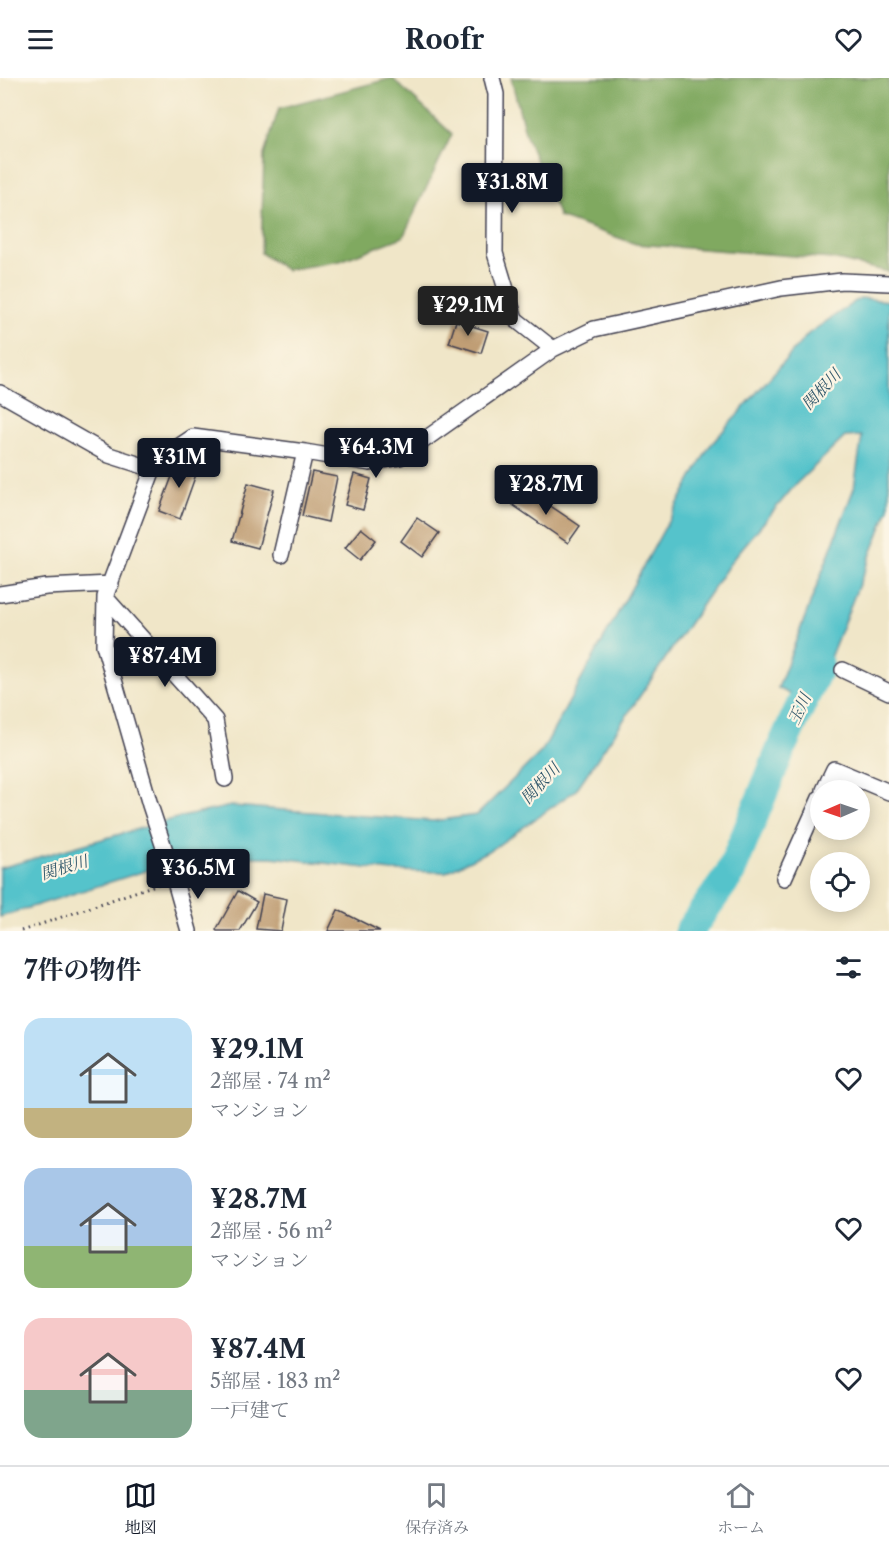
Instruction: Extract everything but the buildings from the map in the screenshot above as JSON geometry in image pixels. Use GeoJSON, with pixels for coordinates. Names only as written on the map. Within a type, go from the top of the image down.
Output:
{"type":"FeatureCollection","features":[{"type":"Feature","properties":{"kind":"street"},"geometry":{"type":"LineString","coordinates":[[492,78],[496,94],[495,253],[515,319],[553,349]]}},
{"type":"Feature","properties":{"kind":"street"},"geometry":{"type":"LineString","coordinates":[[189,931],[104,645],[108,590],[153,469],[172,451],[193,437],[370,463],[400,457],[553,349],[594,329],[781,288],[842,281],[889,283]]}},
{"type":"Feature","properties":{"kind":"street"},"geometry":{"type":"LineString","coordinates":[[0,393],[109,455],[153,469]]}},
{"type":"Feature","properties":{"kind":"street"},"geometry":{"type":"LineString","coordinates":[[281,555],[305,452]]}},
{"type":"Feature","properties":{"kind":"street"},"geometry":{"type":"LineString","coordinates":[[0,594],[46,587],[108,590],[215,720],[225,779]]}},
{"type":"Feature","properties":{"kind":"street"},"geometry":{"type":"LineString","coordinates":[[843,670],[889,692]]}},
{"type":"Feature","properties":{"kind":"street"},"geometry":{"type":"LineString","coordinates":[[829,780],[834,769],[860,780]]}},
{"type":"Feature","properties":{"kind":"street"},"geometry":{"type":"LineString","coordinates":[[870,784],[889,792]]}},
{"type":"Feature","properties":{"kind":"street"},"geometry":{"type":"LineString","coordinates":[[784,878],[810,820]]}},
{"type":"Feature","properties":{"kind":"path"},"geometry":{"type":"LineString","coordinates":[[21,931],[174,878]]}},
{"type":"Feature","properties":{"kind":"green space"},"geometry":{"type":"Polygon","coordinates":[[[392,78],[452,134],[403,237],[340,261],[286,270],[261,253],[264,155],[279,108],[392,78]]]}},
{"type":"Feature","properties":{"kind":"green space"},"geometry":{"type":"Polygon","coordinates":[[[511,78],[889,78],[889,272],[832,259],[636,244],[559,217],[526,136],[511,78]]]}},
{"type":"Feature","properties":{"kind":"water","name":"関根川"},"geometry":{"type":"Polygon","coordinates":[[[860,298],[889,301],[889,508],[811,706],[778,688],[854,488],[862,436],[845,437],[796,484],[733,559],[576,790],[494,848],[446,872],[392,871],[272,857],[189,857],[0,917],[0,868],[177,818],[231,806],[433,821],[477,815],[542,751],[709,447],[808,334],[860,298]]]}},
{"type":"Feature","properties":{"kind":"waterway","name":"玉川"},"geometry":{"type":"LineString","coordinates":[[689,931],[730,874],[783,744],[819,666]]}}]}
